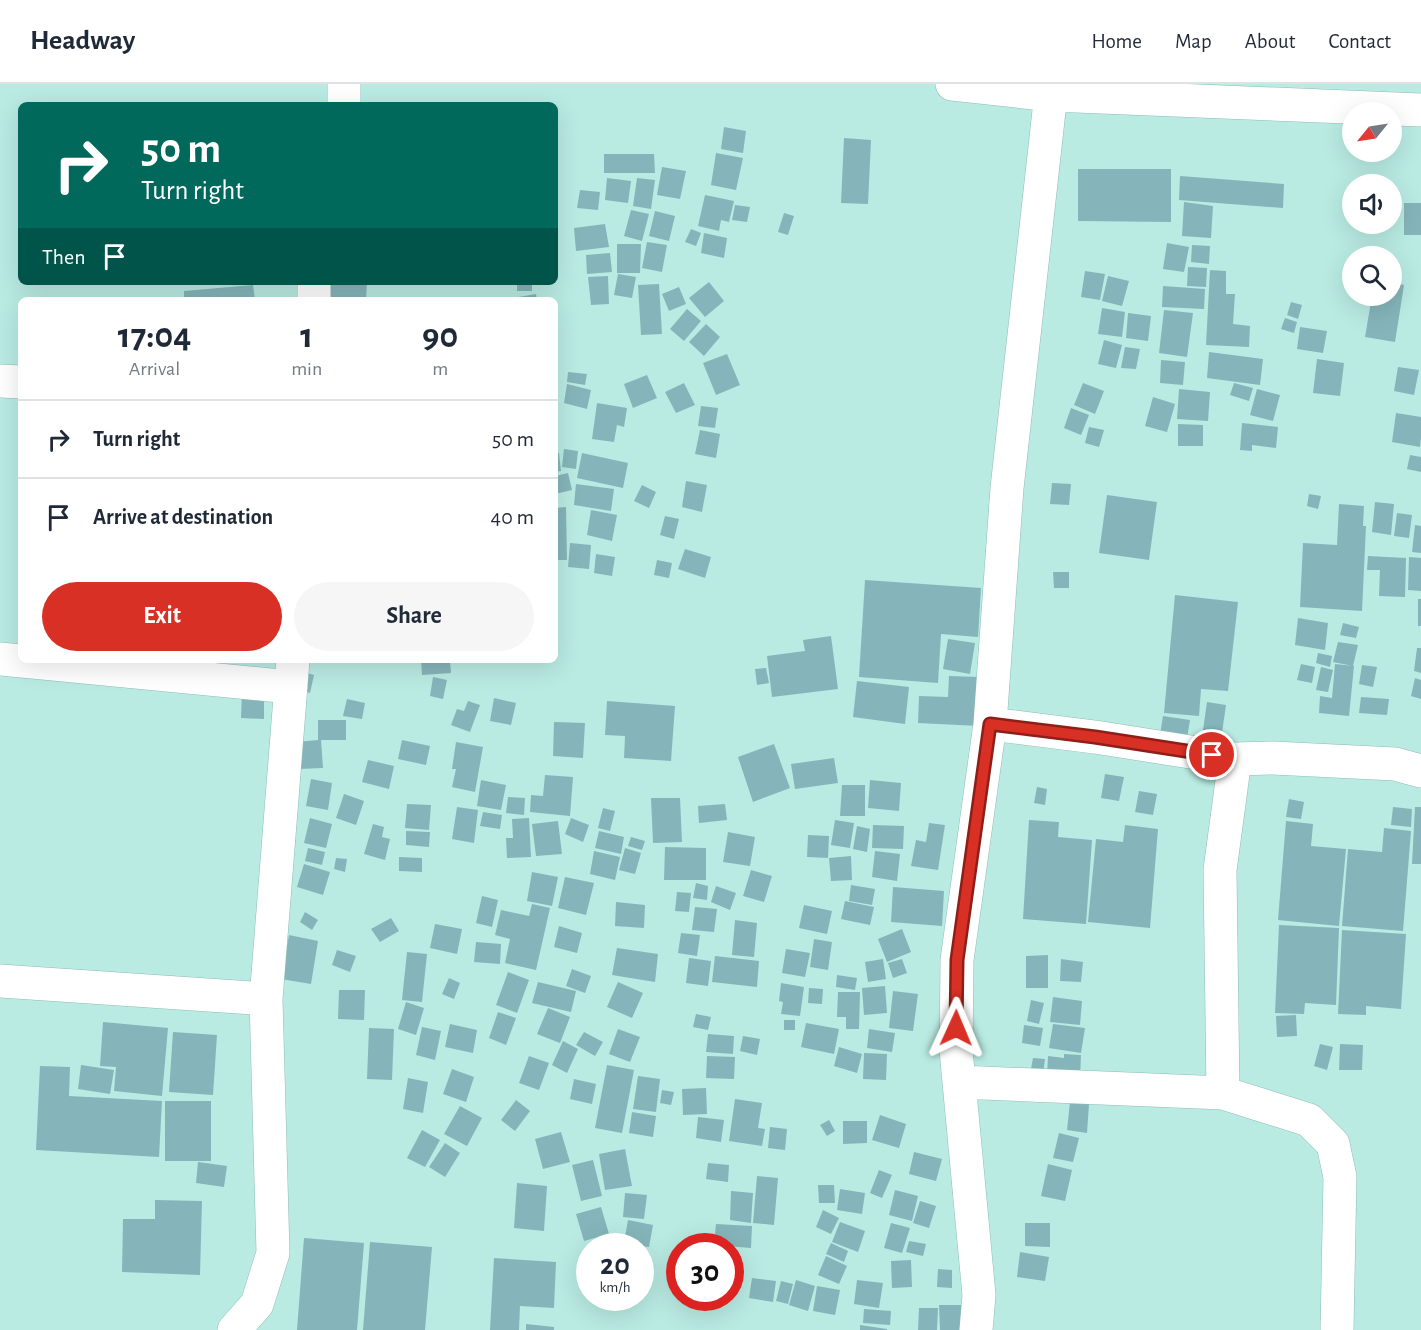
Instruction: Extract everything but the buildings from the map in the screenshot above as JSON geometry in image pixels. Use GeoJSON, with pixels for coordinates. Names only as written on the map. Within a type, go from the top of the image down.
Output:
{"type":"FeatureCollection","features":[{"type":"Feature","properties":{"kind":"street"},"geometry":{"type":"LineString","coordinates":[[344,84],[344,102]]}},
{"type":"Feature","properties":{"kind":"street"},"geometry":{"type":"LineString","coordinates":[[952,84],[1421,110]]}},
{"type":"Feature","properties":{"kind":"street"},"geometry":{"type":"LineString","coordinates":[[976,1330],[979,1295],[956,1050],[957,960],[990,724],[1007,488],[1052,89]]}},
{"type":"Feature","properties":{"kind":"street"},"geometry":{"type":"LineString","coordinates":[[0,381],[18,382]]}},
{"type":"Feature","properties":{"kind":"street"},"geometry":{"type":"LineString","coordinates":[[0,659],[18,660]]}},
{"type":"Feature","properties":{"kind":"street"},"geometry":{"type":"LineString","coordinates":[[78,663],[292,674],[266,999],[273,1253],[257,1304],[234,1330]]}},
{"type":"Feature","properties":{"kind":"street"},"geometry":{"type":"LineString","coordinates":[[990,724],[1095,737],[1236,759],[1273,758],[1395,764],[1421,771]]}},
{"type":"Feature","properties":{"kind":"street"},"geometry":{"type":"LineString","coordinates":[[1223,1093],[1220,870],[1236,759]]}},
{"type":"Feature","properties":{"kind":"street"},"geometry":{"type":"LineString","coordinates":[[0,981],[266,999]]}},
{"type":"Feature","properties":{"kind":"street"},"geometry":{"type":"LineString","coordinates":[[958,1082],[1223,1093],[1309,1120],[1333,1144],[1341,1177],[1337,1330]]}},
{"type":"Feature","properties":{"kind":"route"},"geometry":{"type":"LineString","coordinates":[[956,1028],[957,960],[990,724],[1212,755]]}}]}
